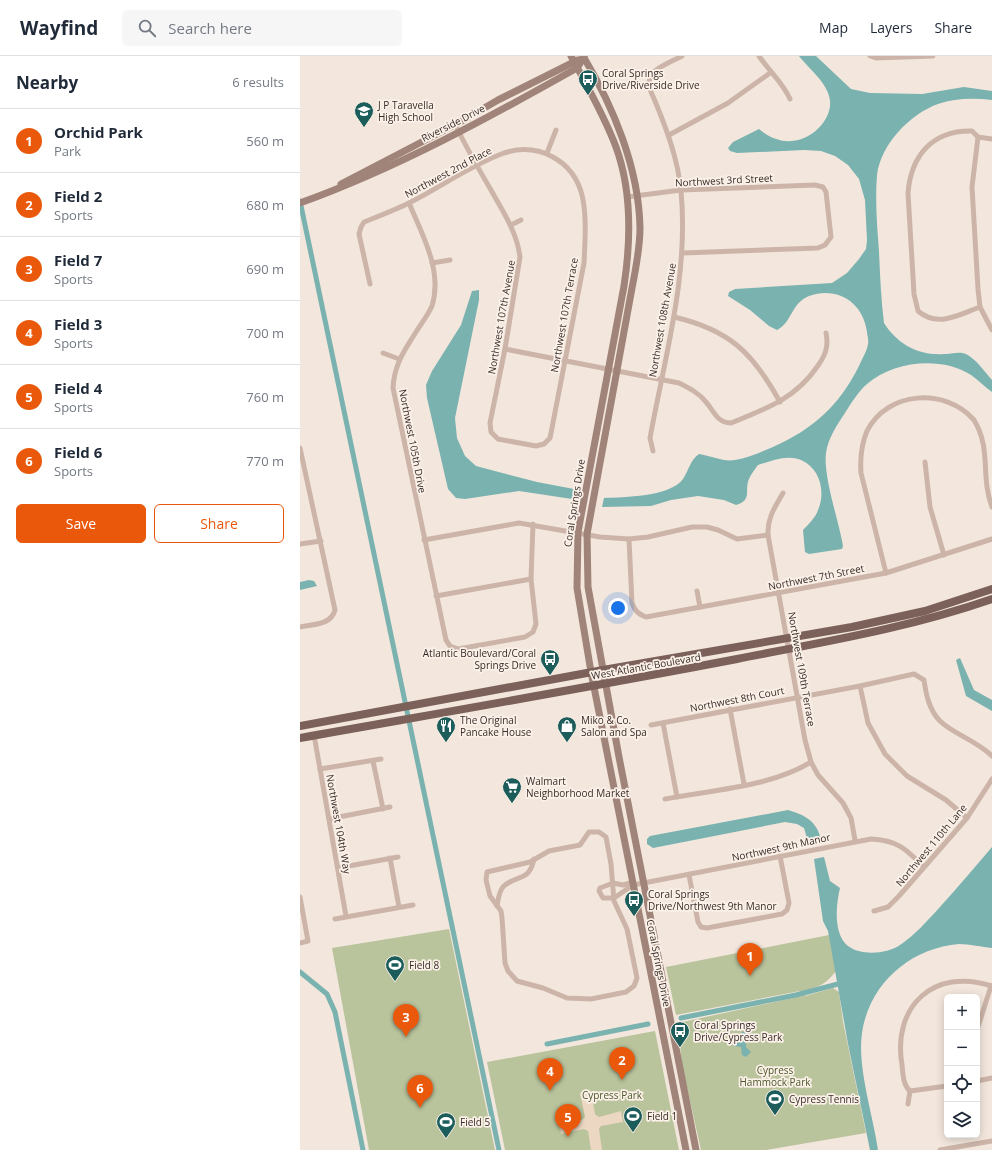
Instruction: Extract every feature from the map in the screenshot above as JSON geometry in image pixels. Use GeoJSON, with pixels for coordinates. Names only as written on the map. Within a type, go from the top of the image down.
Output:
{"type":"FeatureCollection","features":[{"type":"Feature","properties":{"kind":"main road","name":"Riverside Drive"},"geometry":{"type":"LineString","coordinates":[[323,194],[388,158],[455,124],[572,59],[584,56]]}},
{"type":"Feature","properties":{"kind":"main road","name":"Riverside Drive"},"geometry":{"type":"LineString","coordinates":[[300,203],[344,187],[391,166],[468,126],[509,107],[578,68],[584,56]]}},
{"type":"Feature","properties":{"kind":"main road","name":"Coral Springs Drive"},"geometry":{"type":"LineString","coordinates":[[584,56],[611,110],[625,146],[636,195],[640,227],[637,259],[587,534],[588,586],[696,1150]]}},
{"type":"Feature","properties":{"kind":"main road","name":"Coral Springs Drive"},"geometry":{"type":"LineString","coordinates":[[572,59],[602,114],[616,148],[623,172],[627,197],[629,228],[628,258],[578,532],[577,588],[591,672],[686,1150]]}},
{"type":"Feature","properties":{"kind":"main road"},"geometry":{"type":"LineString","coordinates":[[468,126],[472,121],[495,108],[498,100]]}},
{"type":"Feature","properties":{"kind":"main road","name":"West Atlantic Boulevard"},"geometry":{"type":"LineString","coordinates":[[300,726],[591,672],[786,639],[900,617],[992,589]]}},
{"type":"Feature","properties":{"kind":"main road","name":"West Atlantic Boulevard"},"geometry":{"type":"LineString","coordinates":[[300,738],[606,683],[891,629],[934,618],[992,598]]}},
{"type":"Feature","properties":{"kind":"street","name":"Northwest 108th Avenue"},"geometry":{"type":"LineString","coordinates":[[653,451],[650,438],[674,317],[683,253],[681,190],[669,135],[649,86],[650,77],[655,71],[682,56]]}},
{"type":"Feature","properties":{"kind":"street"},"geometry":{"type":"LineString","coordinates":[[759,56],[770,73],[785,89],[790,100]]}},
{"type":"Feature","properties":{"kind":"street"},"geometry":{"type":"LineString","coordinates":[[870,56],[876,58],[932,56]]}},
{"type":"Feature","properties":{"kind":"street"},"geometry":{"type":"LineString","coordinates":[[669,135],[728,103],[770,73]]}},
{"type":"Feature","properties":{"kind":"street","name":"Northwest 107th Avenue"},"geometry":{"type":"LineString","coordinates":[[455,124],[511,225],[518,244],[520,258],[519,272],[505,350],[490,423],[491,432],[498,438],[536,446],[544,444]]}},
{"type":"Feature","properties":{"kind":"street"},"geometry":{"type":"LineString","coordinates":[[547,153],[556,130]]}},
{"type":"Feature","properties":{"kind":"street"},"geometry":{"type":"LineString","coordinates":[[980,307],[944,319],[936,320],[928,318],[918,310],[914,294],[908,193],[909,179],[913,166],[923,150],[931,143],[950,134],[972,131],[978,137],[992,139]]}},
{"type":"Feature","properties":{"kind":"street"},"geometry":{"type":"LineString","coordinates":[[978,137],[972,187],[978,289],[980,307],[992,330]]}},
{"type":"Feature","properties":{"kind":"street","name":"Northwest 2nd Place"},"geometry":{"type":"LineString","coordinates":[[370,284],[360,234],[361,226],[364,222],[409,203],[477,166],[503,154],[519,149],[532,149],[547,153]]}},
{"type":"Feature","properties":{"kind":"street","name":"Northwest 107th Terrace"},"geometry":{"type":"LineString","coordinates":[[544,444],[550,438],[584,262],[585,239],[583,203],[577,182],[570,170],[547,153]]}},
{"type":"Feature","properties":{"kind":"street","name":"Northwest 3rd Street"},"geometry":{"type":"LineString","coordinates":[[627,197],[681,190],[815,185],[823,187],[828,197],[831,237],[825,245],[818,248],[683,253]]}},
{"type":"Feature","properties":{"kind":"street","name":"Northwest 105th Drive"},"geometry":{"type":"LineString","coordinates":[[409,203],[427,244],[432,263],[435,293],[431,307],[399,359],[394,373],[392,388],[436,596],[446,640],[450,646],[458,649],[525,638],[533,632],[536,624],[531,579]]}},
{"type":"Feature","properties":{"kind":"street"},"geometry":{"type":"LineString","coordinates":[[511,225],[521,220]]}},
{"type":"Feature","properties":{"kind":"street"},"geometry":{"type":"LineString","coordinates":[[432,263],[450,260]]}},
{"type":"Feature","properties":{"kind":"street"},"geometry":{"type":"LineString","coordinates":[[674,317],[697,323],[728,338],[746,353],[759,367],[780,402]]}},
{"type":"Feature","properties":{"kind":"street"},"geometry":{"type":"LineString","coordinates":[[505,350],[617,370],[679,383],[694,391],[706,401],[719,420],[725,423],[731,423],[780,402],[792,395],[804,384],[817,367],[827,350],[828,345],[826,333]]}},
{"type":"Feature","properties":{"kind":"street"},"geometry":{"type":"LineString","coordinates":[[383,353],[399,359]]}},
{"type":"Feature","properties":{"kind":"street"},"geometry":{"type":"LineString","coordinates":[[886,573],[861,473],[860,459],[862,446],[867,431],[874,420],[885,410],[911,398],[924,397],[951,403],[962,409],[974,420],[986,442],[990,454],[987,494],[992,507]]}},
{"type":"Feature","properties":{"kind":"street"},"geometry":{"type":"LineString","coordinates":[[300,448],[303,478],[321,540],[335,610],[333,618],[327,622],[300,627]]}},
{"type":"Feature","properties":{"kind":"street"},"geometry":{"type":"LineString","coordinates":[[925,462],[930,507],[944,555]]}},
{"type":"Feature","properties":{"kind":"street","name":"Northwest 109th Terrace"},"geometry":{"type":"LineString","coordinates":[[783,493],[767,524],[786,639],[805,740],[811,762],[818,775],[843,803],[851,818],[855,840]]}},
{"type":"Feature","properties":{"kind":"street"},"geometry":{"type":"LineString","coordinates":[[424,540],[519,523],[629,539],[648,537],[692,527],[712,529],[737,539],[768,535]]}},
{"type":"Feature","properties":{"kind":"street"},"geometry":{"type":"LineString","coordinates":[[436,596],[531,579],[533,524]]}},
{"type":"Feature","properties":{"kind":"street","name":"Northwest 7th Street"},"geometry":{"type":"LineString","coordinates":[[629,539],[632,603],[634,610],[639,615],[646,617],[779,594],[886,573],[992,539]]}},
{"type":"Feature","properties":{"kind":"street"},"geometry":{"type":"LineString","coordinates":[[300,544],[321,540]]}},
{"type":"Feature","properties":{"kind":"street"},"geometry":{"type":"LineString","coordinates":[[697,591],[700,607]]}},
{"type":"Feature","properties":{"kind":"street","name":"Northwest 8th Court"},"geometry":{"type":"LineString","coordinates":[[651,724],[860,686],[914,674],[920,676],[924,680],[927,699],[940,721],[974,741],[992,756]]}},
{"type":"Feature","properties":{"kind":"street"},"geometry":{"type":"LineString","coordinates":[[860,686],[868,723],[885,754],[907,776],[946,800],[967,818]]}},
{"type":"Feature","properties":{"kind":"street"},"geometry":{"type":"LineString","coordinates":[[730,709],[744,784]]}},
{"type":"Feature","properties":{"kind":"street"},"geometry":{"type":"LineString","coordinates":[[663,722],[677,797]]}},
{"type":"Feature","properties":{"kind":"street","name":"Northwest 104th Way"},"geometry":{"type":"LineString","coordinates":[[314,735],[346,916]]}},
{"type":"Feature","properties":{"kind":"street"},"geometry":{"type":"LineString","coordinates":[[320,769],[381,759]]}},
{"type":"Feature","properties":{"kind":"street"},"geometry":{"type":"LineString","coordinates":[[373,761],[383,809]]}},
{"type":"Feature","properties":{"kind":"street"},"geometry":{"type":"LineString","coordinates":[[665,799],[785,775],[811,762]]}},
{"type":"Feature","properties":{"kind":"street","name":"Northwest 110th Lane"},"geometry":{"type":"LineString","coordinates":[[874,911],[888,907],[924,867],[967,818],[992,779]]}},
{"type":"Feature","properties":{"kind":"street"},"geometry":{"type":"LineString","coordinates":[[328,819],[390,807]]}},
{"type":"Feature","properties":{"kind":"street"},"geometry":{"type":"LineString","coordinates":[[589,832],[599,832],[606,837],[613,883],[616,909],[627,929],[636,982],[631,990],[591,999],[566,998],[543,988],[517,981],[508,971],[505,963],[504,927],[500,911],[490,896],[486,880],[487,872],[530,862],[548,851],[580,845],[589,832]]}},
{"type":"Feature","properties":{"kind":"street","name":"Northwest 9th Manor"},"geometry":{"type":"LineString","coordinates":[[633,885],[871,838],[895,843],[904,848],[924,867]]}},
{"type":"Feature","properties":{"kind":"street"},"geometry":{"type":"LineString","coordinates":[[689,875],[698,922],[701,927],[707,928],[782,914],[787,910],[789,903],[780,856]]}},
{"type":"Feature","properties":{"kind":"street"},"geometry":{"type":"LineString","coordinates":[[338,868],[398,857]]}},
{"type":"Feature","properties":{"kind":"street"},"geometry":{"type":"LineString","coordinates":[[390,858],[399,907]]}},
{"type":"Feature","properties":{"kind":"street"},"geometry":{"type":"LineString","coordinates":[[497,906],[501,890],[504,885],[524,878],[529,874],[534,859]]}},
{"type":"Feature","properties":{"kind":"street"},"geometry":{"type":"LineString","coordinates":[[613,883],[622,885],[630,883],[633,885],[614,898],[603,898],[599,890],[603,885],[613,883]]}},
{"type":"Feature","properties":{"kind":"street"},"geometry":{"type":"LineString","coordinates":[[300,897],[308,941],[300,943]]}},
{"type":"Feature","properties":{"kind":"street"},"geometry":{"type":"LineString","coordinates":[[335,919],[413,905]]}},
{"type":"Feature","properties":{"kind":"street"},"geometry":{"type":"LineString","coordinates":[[910,1091],[906,1087],[900,1052],[900,1038],[902,1025],[911,1009],[922,996],[936,987],[961,980],[976,981],[992,986],[980,1021]]}},
{"type":"Feature","properties":{"kind":"street"},"geometry":{"type":"LineString","coordinates":[[980,1080],[992,1078]]}},
{"type":"Feature","properties":{"kind":"street"},"geometry":{"type":"LineString","coordinates":[[910,1091],[944,1086]]}},
{"type":"Feature","properties":{"kind":"street"},"geometry":{"type":"LineString","coordinates":[[908,1104],[910,1091]]}},
{"type":"Feature","properties":{"kind":"street"},"geometry":{"type":"LineString","coordinates":[[940,1150],[992,1141]]}},
{"type":"Feature","properties":{"kind":"green space"},"geometry":{"type":"Polygon","coordinates":[[[449,929],[495,1150],[369,1150],[332,948],[449,929]]]}},
{"type":"Feature","properties":{"kind":"green space","name":"Cypress Hammock Park"},"geometry":{"type":"Polygon","coordinates":[[[829,935],[836,971],[822,984],[804,991],[805,996],[833,988],[839,992],[843,1022],[866,1133],[766,1150],[701,1150],[682,1065],[678,1023],[802,996],[800,991],[676,1015],[666,967],[829,935]]]}},
{"type":"Feature","properties":{"kind":"green space","name":"Cypress Park"},"geometry":{"type":"Polygon","coordinates":[[[655,1031],[679,1150],[505,1150],[487,1062],[655,1031]]]}},
{"type":"Feature","properties":{"kind":"shaded area"},"geometry":{"type":"Polygon","coordinates":[[[591,1091],[595,1114],[599,1117],[621,1111],[623,1122],[601,1126],[599,1129],[602,1150],[591,1150],[588,1131],[584,1129],[561,1134],[560,1124],[582,1120],[585,1117],[580,1093],[591,1091]]]}},
{"type":"Feature","properties":{"kind":"water"},"geometry":{"type":"Polygon","coordinates":[[[799,56],[816,56],[851,89],[870,93],[922,94],[964,87],[992,91],[992,100],[965,99],[944,102],[917,115],[907,123],[898,132],[884,152],[877,175],[876,193],[884,323],[902,343],[917,351],[935,354],[961,353],[970,356],[992,380],[992,392],[971,375],[959,369],[932,363],[904,366],[890,370],[867,384],[855,397],[836,427],[826,453],[827,474],[843,546],[842,549],[809,554],[805,552],[803,530],[812,521],[817,513],[820,503],[821,488],[820,481],[813,469],[808,464],[796,458],[779,459],[758,465],[749,479],[746,497],[741,503],[736,505],[724,500],[698,496],[671,500],[651,506],[602,507],[604,498],[646,495],[657,493],[677,485],[683,479],[692,462],[699,454],[726,460],[740,459],[754,455],[787,440],[813,424],[834,404],[851,380],[866,352],[868,341],[865,321],[854,305],[839,295],[819,293],[803,299],[795,308],[786,323],[777,330],[769,326],[750,310],[728,296],[729,292],[735,289],[832,283],[847,273],[866,249],[865,200],[859,179],[848,165],[835,156],[821,151],[804,150],[737,153],[730,151],[728,148],[733,142],[759,129],[775,139],[792,141],[809,136],[823,123],[829,110],[829,95],[818,77],[799,56]]]}},
{"type":"Feature","properties":{"kind":"water"},"geometry":{"type":"Polygon","coordinates":[[[479,290],[479,300],[455,418],[457,438],[465,456],[476,466],[537,482],[574,489],[575,493],[572,499],[519,491],[465,499],[456,498],[448,489],[427,398],[426,385],[432,371],[461,325],[472,291],[479,290]]]}},
{"type":"Feature","properties":{"kind":"water"},"geometry":{"type":"Polygon","coordinates":[[[309,580],[314,581],[317,586],[300,590],[300,582],[309,580]]]}},
{"type":"Feature","properties":{"kind":"water"},"geometry":{"type":"Polygon","coordinates":[[[960,658],[974,690],[992,700],[992,711],[966,696],[956,660],[960,658]]]}},
{"type":"Feature","properties":{"kind":"water"},"geometry":{"type":"Polygon","coordinates":[[[788,810],[800,814],[813,823],[817,828],[821,840],[808,842],[804,828],[797,824],[785,822],[653,848],[647,844],[647,839],[650,836],[788,810]]]}},
{"type":"Feature","properties":{"kind":"water"},"geometry":{"type":"Polygon","coordinates":[[[992,847],[992,948],[959,944],[941,947],[924,953],[909,961],[883,984],[873,999],[866,1015],[862,1033],[862,1061],[866,1091],[878,1150],[870,1150],[848,1044],[828,931],[823,921],[814,859],[824,857],[830,881],[840,888],[837,903],[837,919],[843,941],[853,949],[874,953],[895,948],[911,937],[940,907],[992,847]]]}},
{"type":"Feature","properties":{"kind":"water"},"geometry":{"type":"Polygon","coordinates":[[[746,1031],[750,1033],[751,1039],[746,1042],[746,1047],[751,1052],[746,1057],[742,1055],[741,1047],[733,1046],[732,1040],[733,1038],[739,1038],[742,1032],[746,1031]]]}},
{"type":"Feature","properties":{"kind":"waterway"},"geometry":{"type":"LineString","coordinates":[[300,201],[499,1150]]}},
{"type":"Feature","properties":{"kind":"waterway"},"geometry":{"type":"LineString","coordinates":[[300,972],[327,994],[335,1012],[363,1150]]}},
{"type":"Feature","properties":{"kind":"waterway"},"geometry":{"type":"LineString","coordinates":[[681,1018],[796,995],[838,984]]}},
{"type":"Feature","properties":{"kind":"waterway"},"geometry":{"type":"LineString","coordinates":[[547,1044],[648,1024]]}},
{"type":"Feature","properties":{"kind":"place","name":"Coral Springs Drive/Riverside Drive"},"geometry":{"type":"Point","coordinates":[588,96]}},
{"type":"Feature","properties":{"kind":"place","name":"J P Taravella High School"},"geometry":{"type":"Point","coordinates":[364,128]}},
{"type":"Feature","properties":{"kind":"place","name":"Atlantic Boulevard/Coral Springs Drive"},"geometry":{"type":"Point","coordinates":[550,676]}},
{"type":"Feature","properties":{"kind":"place","name":"The Original Pancake House"},"geometry":{"type":"Point","coordinates":[446,743]}},
{"type":"Feature","properties":{"kind":"place","name":"Miko & Co. Salon and Spa"},"geometry":{"type":"Point","coordinates":[567,743]}},
{"type":"Feature","properties":{"kind":"place","name":"Walmart Neighborhood Market"},"geometry":{"type":"Point","coordinates":[512,804]}},
{"type":"Feature","properties":{"kind":"place","name":"Coral Springs Drive/Northwest 9th Manor"},"geometry":{"type":"Point","coordinates":[634,917]}},
{"type":"Feature","properties":{"kind":"place","name":"Orchid Park"},"geometry":{"type":"Point","coordinates":[750,976]}},
{"type":"Feature","properties":{"kind":"place","name":"Field 8"},"geometry":{"type":"Point","coordinates":[395,982]}},
{"type":"Feature","properties":{"kind":"place","name":"Field 7"},"geometry":{"type":"Point","coordinates":[406,1037]}},
{"type":"Feature","properties":{"kind":"place","name":"Coral Springs Drive/Cypress Park"},"geometry":{"type":"Point","coordinates":[680,1048]}},
{"type":"Feature","properties":{"kind":"place","name":"Field 2"},"geometry":{"type":"Point","coordinates":[622,1080]}},
{"type":"Feature","properties":{"kind":"place","name":"Field 3"},"geometry":{"type":"Point","coordinates":[550,1091]}},
{"type":"Feature","properties":{"kind":"place","name":"Field 6"},"geometry":{"type":"Point","coordinates":[420,1108]}},
{"type":"Feature","properties":{"kind":"place","name":"Cypress Tennis"},"geometry":{"type":"Point","coordinates":[775,1116]}},
{"type":"Feature","properties":{"kind":"place","name":"Field 1"},"geometry":{"type":"Point","coordinates":[633,1133]}},
{"type":"Feature","properties":{"kind":"place","name":"Field 4"},"geometry":{"type":"Point","coordinates":[568,1137]}},
{"type":"Feature","properties":{"kind":"place","name":"Field 5"},"geometry":{"type":"Point","coordinates":[446,1139]}}]}
